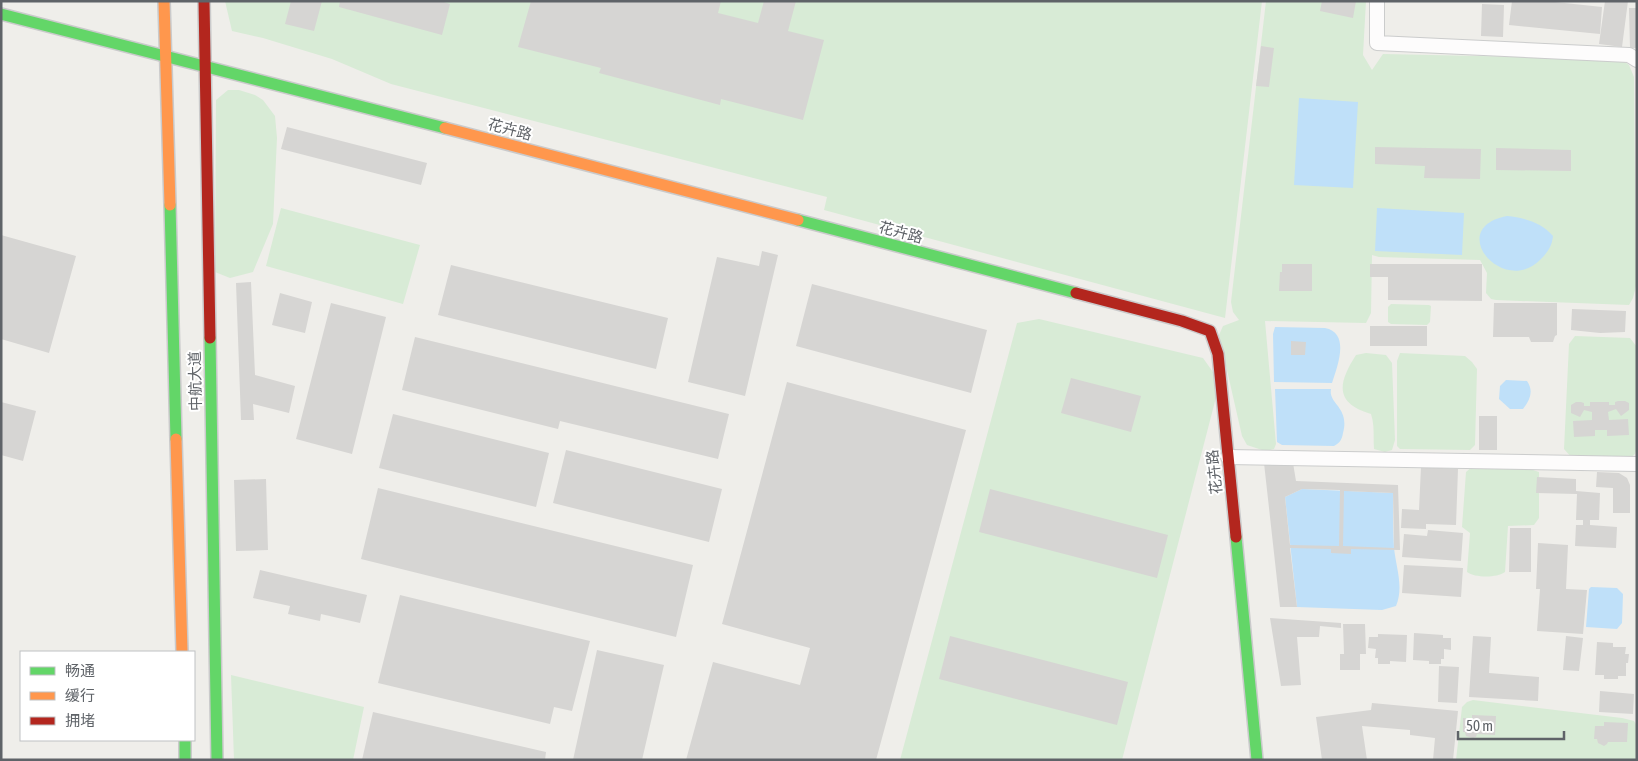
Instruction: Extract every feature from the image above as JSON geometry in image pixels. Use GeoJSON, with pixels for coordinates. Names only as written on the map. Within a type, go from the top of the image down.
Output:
{"type":"FeatureCollection","features":[{"type":"Feature","properties":{"kind":"street","name":"中航大道"},"geometry":{"type":"LineString","coordinates":[[164,1],[182,651]]}},
{"type":"Feature","properties":{"kind":"street","name":"中航大道"},"geometry":{"type":"LineString","coordinates":[[204,1],[217,760]]}},
{"type":"Feature","properties":{"kind":"street"},"geometry":{"type":"LineString","coordinates":[[1377,1],[1377,43],[1629,55],[1637,60]]}},
{"type":"Feature","properties":{"kind":"street","name":"花卉路"},"geometry":{"type":"LineString","coordinates":[[1,14],[205,65],[1173,318],[1210,331],[1218,354],[1257,760]]}},
{"type":"Feature","properties":{"kind":"street"},"geometry":{"type":"LineString","coordinates":[[1228,457],[1637,464]]}},
{"type":"Feature","properties":{"kind":"street"},"geometry":{"type":"LineString","coordinates":[[185,741],[185,760]]}},
{"type":"Feature","properties":{"kind":"green space"},"geometry":{"type":"Polygon","coordinates":[[[225,1],[1262,1],[1225,318],[824,210],[827,197],[391,84],[332,59],[263,38],[232,31],[225,1]]]}},
{"type":"Feature","properties":{"kind":"green space"},"geometry":{"type":"Polygon","coordinates":[[[1266,1],[1366,1],[1363,55],[1372,70],[1383,54],[1621,59],[1629,65],[1634,77],[1636,286],[1629,305],[1496,300],[1491,299],[1486,293],[1487,273],[1480,260],[1379,257],[1372,255],[1371,313],[1366,323],[1265,321],[1276,444],[1274,449],[1265,451],[1247,445],[1242,436],[1219,335],[1223,326],[1239,320],[1233,312],[1231,302],[1266,1]]]}},
{"type":"Feature","properties":{"kind":"green space"},"geometry":{"type":"Polygon","coordinates":[[[228,90],[239,90],[255,95],[263,100],[275,116],[277,138],[273,224],[253,272],[230,278],[215,272],[216,100],[228,90]]]}},
{"type":"Feature","properties":{"kind":"green space"},"geometry":{"type":"Polygon","coordinates":[[[281,208],[420,245],[403,304],[266,266],[281,208]]]}},
{"type":"Feature","properties":{"kind":"green space"},"geometry":{"type":"Polygon","coordinates":[[[1391,304],[1429,305],[1431,306],[1430,322],[1427,325],[1391,324],[1388,322],[1388,307],[1391,304]]]}},
{"type":"Feature","properties":{"kind":"green space"},"geometry":{"type":"Polygon","coordinates":[[[1039,319],[1203,358],[1220,382],[1122,760],[900,760],[1017,323],[1039,319]]]}},
{"type":"Feature","properties":{"kind":"green space"},"geometry":{"type":"Polygon","coordinates":[[[1575,336],[1630,338],[1637,347],[1637,448],[1635,454],[1628,460],[1572,458],[1564,449],[1569,344],[1575,336]]]}},
{"type":"Feature","properties":{"kind":"green space"},"geometry":{"type":"Polygon","coordinates":[[[1366,353],[1386,355],[1392,363],[1395,440],[1392,450],[1385,452],[1374,449],[1371,414],[1351,404],[1345,398],[1343,391],[1346,374],[1356,355],[1366,353]]]}},
{"type":"Feature","properties":{"kind":"green space"},"geometry":{"type":"Polygon","coordinates":[[[1400,353],[1465,356],[1472,362],[1477,369],[1475,445],[1470,450],[1400,449],[1397,446],[1397,361],[1400,353]]]}},
{"type":"Feature","properties":{"kind":"green space"},"geometry":{"type":"Polygon","coordinates":[[[1473,466],[1539,472],[1539,518],[1534,525],[1508,526],[1505,572],[1492,576],[1480,576],[1467,572],[1470,533],[1462,527],[1466,472],[1473,466]]]}},
{"type":"Feature","properties":{"kind":"green space"},"geometry":{"type":"Polygon","coordinates":[[[231,675],[364,707],[353,760],[234,760],[231,675]]]}},
{"type":"Feature","properties":{"kind":"green space"},"geometry":{"type":"Polygon","coordinates":[[[1473,700],[1634,721],[1637,726],[1636,760],[1456,760],[1462,707],[1467,702],[1473,700]]]}},
{"type":"Feature","properties":{"kind":"water"},"geometry":{"type":"Polygon","coordinates":[[[1299,98],[1358,102],[1353,188],[1294,185],[1299,98]]]}},
{"type":"Feature","properties":{"kind":"water"},"geometry":{"type":"Polygon","coordinates":[[[1377,208],[1464,213],[1462,255],[1375,251],[1377,208]]]}},
{"type":"Feature","properties":{"kind":"water"},"geometry":{"type":"Polygon","coordinates":[[[1507,216],[1532,222],[1543,227],[1553,236],[1551,246],[1546,254],[1526,269],[1511,270],[1497,266],[1486,257],[1480,245],[1481,233],[1489,223],[1507,216]]]}},
{"type":"Feature","properties":{"kind":"water"},"geometry":{"type":"Polygon","coordinates":[[[1275,327],[1325,328],[1333,331],[1338,336],[1340,351],[1332,383],[1274,382],[1273,334],[1275,327]]]}},
{"type":"Feature","properties":{"kind":"water"},"geometry":{"type":"Polygon","coordinates":[[[1506,380],[1527,381],[1531,392],[1528,402],[1523,409],[1510,409],[1499,399],[1500,386],[1506,380]]]}},
{"type":"Feature","properties":{"kind":"water"},"geometry":{"type":"Polygon","coordinates":[[[1275,389],[1331,389],[1333,399],[1344,417],[1343,433],[1339,442],[1334,446],[1282,445],[1277,442],[1275,389]]]}},
{"type":"Feature","properties":{"kind":"water"},"geometry":{"type":"Polygon","coordinates":[[[1302,489],[1393,493],[1394,548],[1399,577],[1399,592],[1396,606],[1382,610],[1297,607],[1285,497],[1302,489]]]}},
{"type":"Feature","properties":{"kind":"water"},"geometry":{"type":"Polygon","coordinates":[[[1591,587],[1617,588],[1623,594],[1622,623],[1617,629],[1586,627],[1589,589],[1591,587]]]}},
{"type":"Feature","properties":{"kind":"building"},"geometry":{"type":"Polygon","coordinates":[[[291,1],[322,1],[314,31],[285,24],[291,1]]]}},
{"type":"Feature","properties":{"kind":"building"},"geometry":{"type":"Polygon","coordinates":[[[340,1],[441,1],[450,4],[442,35],[339,7],[340,1]]]}},
{"type":"Feature","properties":{"kind":"building"},"geometry":{"type":"Polygon","coordinates":[[[531,1],[721,1],[718,13],[758,23],[764,1],[796,1],[788,31],[824,40],[803,120],[721,99],[720,105],[599,73],[601,68],[518,47],[531,1]]]}},
{"type":"Feature","properties":{"kind":"building"},"geometry":{"type":"Polygon","coordinates":[[[1322,1],[1356,1],[1353,18],[1320,11],[1322,1]]]}},
{"type":"Feature","properties":{"kind":"building"},"geometry":{"type":"Polygon","coordinates":[[[1512,1],[1546,1],[1602,7],[1600,34],[1509,25],[1512,1]]]}},
{"type":"Feature","properties":{"kind":"building"},"geometry":{"type":"Polygon","coordinates":[[[1605,1],[1628,1],[1622,47],[1599,44],[1605,1]]]}},
{"type":"Feature","properties":{"kind":"building"},"geometry":{"type":"Polygon","coordinates":[[[1482,4],[1504,5],[1503,37],[1481,36],[1482,4]]]}},
{"type":"Feature","properties":{"kind":"building"},"geometry":{"type":"Polygon","coordinates":[[[1629,8],[1637,8],[1637,48],[1630,48],[1629,8]]]}},
{"type":"Feature","properties":{"kind":"building"},"geometry":{"type":"Polygon","coordinates":[[[1261,46],[1274,48],[1269,87],[1256,86],[1261,46]]]}},
{"type":"Feature","properties":{"kind":"building"},"geometry":{"type":"Polygon","coordinates":[[[287,127],[427,163],[421,185],[281,149],[287,127]]]}},
{"type":"Feature","properties":{"kind":"building"},"geometry":{"type":"Polygon","coordinates":[[[1375,147],[1481,149],[1480,179],[1424,178],[1425,166],[1375,164],[1375,147]]]}},
{"type":"Feature","properties":{"kind":"building"},"geometry":{"type":"Polygon","coordinates":[[[1496,148],[1571,150],[1571,171],[1496,170],[1496,148]]]}},
{"type":"Feature","properties":{"kind":"building"},"geometry":{"type":"Polygon","coordinates":[[[1,235],[76,256],[49,353],[1,339],[1,235]]]}},
{"type":"Feature","properties":{"kind":"building"},"geometry":{"type":"Polygon","coordinates":[[[762,251],[778,255],[745,396],[688,382],[717,257],[759,266],[762,251]]]}},
{"type":"Feature","properties":{"kind":"building"},"geometry":{"type":"Polygon","coordinates":[[[1282,264],[1312,264],[1312,291],[1279,291],[1282,264]]]}},
{"type":"Feature","properties":{"kind":"building"},"geometry":{"type":"Polygon","coordinates":[[[1370,264],[1482,264],[1482,301],[1388,300],[1388,277],[1370,277],[1370,264]]]}},
{"type":"Feature","properties":{"kind":"building"},"geometry":{"type":"Polygon","coordinates":[[[451,265],[668,318],[656,369],[438,315],[451,265]]]}},
{"type":"Feature","properties":{"kind":"building"},"geometry":{"type":"Polygon","coordinates":[[[251,282],[255,375],[295,386],[289,413],[253,404],[254,420],[241,420],[236,283],[251,282]]]}},
{"type":"Feature","properties":{"kind":"building"},"geometry":{"type":"Polygon","coordinates":[[[812,284],[987,330],[971,393],[796,346],[812,284]]]}},
{"type":"Feature","properties":{"kind":"building"},"geometry":{"type":"Polygon","coordinates":[[[280,293],[312,302],[305,333],[272,325],[280,293]]]}},
{"type":"Feature","properties":{"kind":"building"},"geometry":{"type":"Polygon","coordinates":[[[331,303],[386,317],[352,454],[296,439],[331,303]]]}},
{"type":"Feature","properties":{"kind":"building"},"geometry":{"type":"Polygon","coordinates":[[[1494,303],[1557,303],[1557,335],[1553,342],[1531,342],[1529,337],[1493,337],[1494,303]]]}},
{"type":"Feature","properties":{"kind":"building"},"geometry":{"type":"Polygon","coordinates":[[[1572,309],[1626,311],[1625,332],[1600,333],[1571,330],[1572,309]]]}},
{"type":"Feature","properties":{"kind":"building"},"geometry":{"type":"Polygon","coordinates":[[[1370,326],[1427,326],[1427,346],[1370,346],[1370,326]]]}},
{"type":"Feature","properties":{"kind":"building"},"geometry":{"type":"Polygon","coordinates":[[[415,337],[729,414],[718,459],[560,421],[558,429],[402,390],[415,337]]]}},
{"type":"Feature","properties":{"kind":"building"},"geometry":{"type":"Polygon","coordinates":[[[1291,341],[1306,342],[1305,355],[1291,355],[1291,341]]]}},
{"type":"Feature","properties":{"kind":"building"},"geometry":{"type":"Polygon","coordinates":[[[1071,378],[1141,396],[1131,432],[1061,413],[1071,378]]]}},
{"type":"Feature","properties":{"kind":"building"},"geometry":{"type":"Polygon","coordinates":[[[787,382],[966,430],[876,760],[686,760],[713,662],[800,685],[810,648],[722,624],[787,382]]]}},
{"type":"Feature","properties":{"kind":"building"},"geometry":{"type":"Polygon","coordinates":[[[1,402],[36,411],[23,461],[1,455],[1,402]]]}},
{"type":"Feature","properties":{"kind":"building"},"geometry":{"type":"Polygon","coordinates":[[[1576,402],[1584,403],[1584,406],[1590,406],[1590,402],[1609,402],[1609,405],[1615,405],[1615,402],[1629,403],[1629,410],[1621,416],[1616,409],[1608,412],[1609,420],[1628,419],[1629,435],[1607,436],[1607,430],[1595,430],[1595,436],[1574,437],[1573,421],[1592,420],[1592,412],[1584,410],[1580,417],[1571,413],[1571,405],[1576,402]]]}},
{"type":"Feature","properties":{"kind":"building"},"geometry":{"type":"Polygon","coordinates":[[[393,414],[549,453],[536,507],[379,468],[393,414]]]}},
{"type":"Feature","properties":{"kind":"building"},"geometry":{"type":"Polygon","coordinates":[[[1479,416],[1497,416],[1497,450],[1479,450],[1479,416]]]}},
{"type":"Feature","properties":{"kind":"building"},"geometry":{"type":"Polygon","coordinates":[[[566,450],[722,489],[709,542],[553,503],[566,450]]]}},
{"type":"Feature","properties":{"kind":"building"},"geometry":{"type":"Polygon","coordinates":[[[1264,463],[1293,463],[1296,481],[1398,485],[1400,550],[1351,549],[1351,554],[1331,553],[1331,549],[1290,548],[1297,607],[1280,607],[1264,463]],[[1302,489],[1285,497],[1290,545],[1339,546],[1340,490],[1302,489]],[[1344,491],[1343,546],[1394,548],[1393,493],[1344,491]]]}},
{"type":"Feature","properties":{"kind":"building"},"geometry":{"type":"Polygon","coordinates":[[[1421,467],[1458,469],[1456,525],[1426,524],[1426,529],[1401,528],[1402,509],[1419,510],[1421,467]]]}},
{"type":"Feature","properties":{"kind":"building"},"geometry":{"type":"Polygon","coordinates":[[[1597,472],[1619,473],[1627,478],[1630,485],[1630,513],[1613,513],[1613,488],[1596,487],[1597,472]]]}},
{"type":"Feature","properties":{"kind":"building"},"geometry":{"type":"Polygon","coordinates":[[[1537,477],[1576,479],[1576,491],[1600,493],[1599,520],[1590,520],[1590,525],[1617,527],[1616,548],[1575,546],[1576,525],[1583,525],[1583,520],[1576,520],[1577,494],[1536,493],[1537,477]]]}},
{"type":"Feature","properties":{"kind":"building"},"geometry":{"type":"Polygon","coordinates":[[[266,479],[268,550],[236,551],[234,480],[266,479]]]}},
{"type":"Feature","properties":{"kind":"building"},"geometry":{"type":"Polygon","coordinates":[[[378,488],[693,565],[676,637],[361,559],[378,488]]]}},
{"type":"Feature","properties":{"kind":"building"},"geometry":{"type":"Polygon","coordinates":[[[990,489],[1168,535],[1157,578],[979,532],[990,489]]]}},
{"type":"Feature","properties":{"kind":"building"},"geometry":{"type":"Polygon","coordinates":[[[1510,528],[1531,528],[1531,572],[1509,572],[1510,528]]]}},
{"type":"Feature","properties":{"kind":"building"},"geometry":{"type":"Polygon","coordinates":[[[1428,530],[1463,533],[1461,561],[1402,557],[1404,534],[1427,536],[1428,530]]]}},
{"type":"Feature","properties":{"kind":"building"},"geometry":{"type":"Polygon","coordinates":[[[1538,543],[1568,545],[1566,589],[1587,590],[1583,634],[1537,631],[1540,589],[1536,589],[1538,543]]]}},
{"type":"Feature","properties":{"kind":"building"},"geometry":{"type":"Polygon","coordinates":[[[1404,565],[1463,568],[1461,597],[1402,593],[1404,565]]]}},
{"type":"Feature","properties":{"kind":"building"},"geometry":{"type":"Polygon","coordinates":[[[260,570],[367,595],[360,623],[321,614],[320,621],[288,614],[290,606],[253,598],[260,570]]]}},
{"type":"Feature","properties":{"kind":"building"},"geometry":{"type":"Polygon","coordinates":[[[400,595],[590,641],[572,711],[554,707],[550,724],[378,683],[400,595]]]}},
{"type":"Feature","properties":{"kind":"building"},"geometry":{"type":"Polygon","coordinates":[[[1270,618],[1341,623],[1341,628],[1320,626],[1319,637],[1297,637],[1301,685],[1281,686],[1270,618]]]}},
{"type":"Feature","properties":{"kind":"building"},"geometry":{"type":"Polygon","coordinates":[[[1343,624],[1365,624],[1366,654],[1360,654],[1360,670],[1340,670],[1340,654],[1344,654],[1343,624]]]}},
{"type":"Feature","properties":{"kind":"building"},"geometry":{"type":"Polygon","coordinates":[[[1414,633],[1443,635],[1443,638],[1451,638],[1451,650],[1444,649],[1444,659],[1441,659],[1441,664],[1429,664],[1429,661],[1413,660],[1414,633]]]}},
{"type":"Feature","properties":{"kind":"building"},"geometry":{"type":"Polygon","coordinates":[[[1378,634],[1407,635],[1406,662],[1390,661],[1390,664],[1378,664],[1378,658],[1375,658],[1376,649],[1368,648],[1369,637],[1378,637],[1378,634]]]}},
{"type":"Feature","properties":{"kind":"building"},"geometry":{"type":"Polygon","coordinates":[[[950,636],[1128,682],[1117,725],[939,679],[950,636]]]}},
{"type":"Feature","properties":{"kind":"building"},"geometry":{"type":"Polygon","coordinates":[[[1473,636],[1491,637],[1489,673],[1539,677],[1538,701],[1469,697],[1473,636]]]}},
{"type":"Feature","properties":{"kind":"building"},"geometry":{"type":"Polygon","coordinates":[[[1566,636],[1583,638],[1579,671],[1563,670],[1566,636]]]}},
{"type":"Feature","properties":{"kind":"building"},"geometry":{"type":"Polygon","coordinates":[[[1597,642],[1613,643],[1613,647],[1626,647],[1625,654],[1629,654],[1628,663],[1626,663],[1626,676],[1618,676],[1618,679],[1604,679],[1604,675],[1595,675],[1597,642]]]}},
{"type":"Feature","properties":{"kind":"building"},"geometry":{"type":"Polygon","coordinates":[[[597,650],[664,665],[642,760],[573,760],[597,650]]]}},
{"type":"Feature","properties":{"kind":"building"},"geometry":{"type":"Polygon","coordinates":[[[1439,666],[1459,667],[1457,703],[1438,702],[1439,666]]]}},
{"type":"Feature","properties":{"kind":"building"},"geometry":{"type":"Polygon","coordinates":[[[1600,691],[1634,694],[1633,714],[1599,712],[1600,691]]]}},
{"type":"Feature","properties":{"kind":"building"},"geometry":{"type":"Polygon","coordinates":[[[1372,703],[1458,711],[1453,760],[1433,760],[1435,738],[1410,735],[1410,730],[1362,726],[1367,760],[1322,760],[1316,717],[1371,710],[1372,703]]]}},
{"type":"Feature","properties":{"kind":"building"},"geometry":{"type":"Polygon","coordinates":[[[373,712],[546,752],[545,760],[362,760],[373,712]]]}},
{"type":"Feature","properties":{"kind":"building"},"geometry":{"type":"Polygon","coordinates":[[[1472,715],[1496,716],[1495,735],[1477,734],[1473,738],[1466,736],[1465,732],[1463,732],[1463,718],[1472,719],[1472,715]]]}},
{"type":"Feature","properties":{"kind":"building"},"geometry":{"type":"Polygon","coordinates":[[[1604,722],[1628,723],[1627,742],[1608,742],[1604,746],[1598,743],[1597,739],[1594,739],[1595,726],[1604,726],[1604,722]]]}},
{"type":"Feature","properties":{"kind":"traffic: fast"},"geometry":{"type":"LineString","coordinates":[[1,14],[445,128]]}},
{"type":"Feature","properties":{"kind":"traffic: fast"},"geometry":{"type":"LineString","coordinates":[[170,205],[176,439]]}},
{"type":"Feature","properties":{"kind":"traffic: fast"},"geometry":{"type":"LineString","coordinates":[[798,220],[1076,293]]}},
{"type":"Feature","properties":{"kind":"traffic: fast"},"geometry":{"type":"LineString","coordinates":[[210,338],[217,760]]}},
{"type":"Feature","properties":{"kind":"traffic: fast"},"geometry":{"type":"LineString","coordinates":[[1236,537],[1257,760]]}},
{"type":"Feature","properties":{"kind":"traffic: fast"},"geometry":{"type":"LineString","coordinates":[[185,741],[185,760]]}},
{"type":"Feature","properties":{"kind":"traffic: slow"},"geometry":{"type":"LineString","coordinates":[[164,1],[170,205]]}},
{"type":"Feature","properties":{"kind":"traffic: slow"},"geometry":{"type":"LineString","coordinates":[[445,128],[798,220]]}},
{"type":"Feature","properties":{"kind":"traffic: slow"},"geometry":{"type":"LineString","coordinates":[[176,439],[182,651]]}},
{"type":"Feature","properties":{"kind":"traffic: jam"},"geometry":{"type":"LineString","coordinates":[[204,1],[210,338]]}},
{"type":"Feature","properties":{"kind":"traffic: jam"},"geometry":{"type":"LineString","coordinates":[[1076,293],[1182,321],[1210,331],[1218,354],[1236,537]]}}]}
